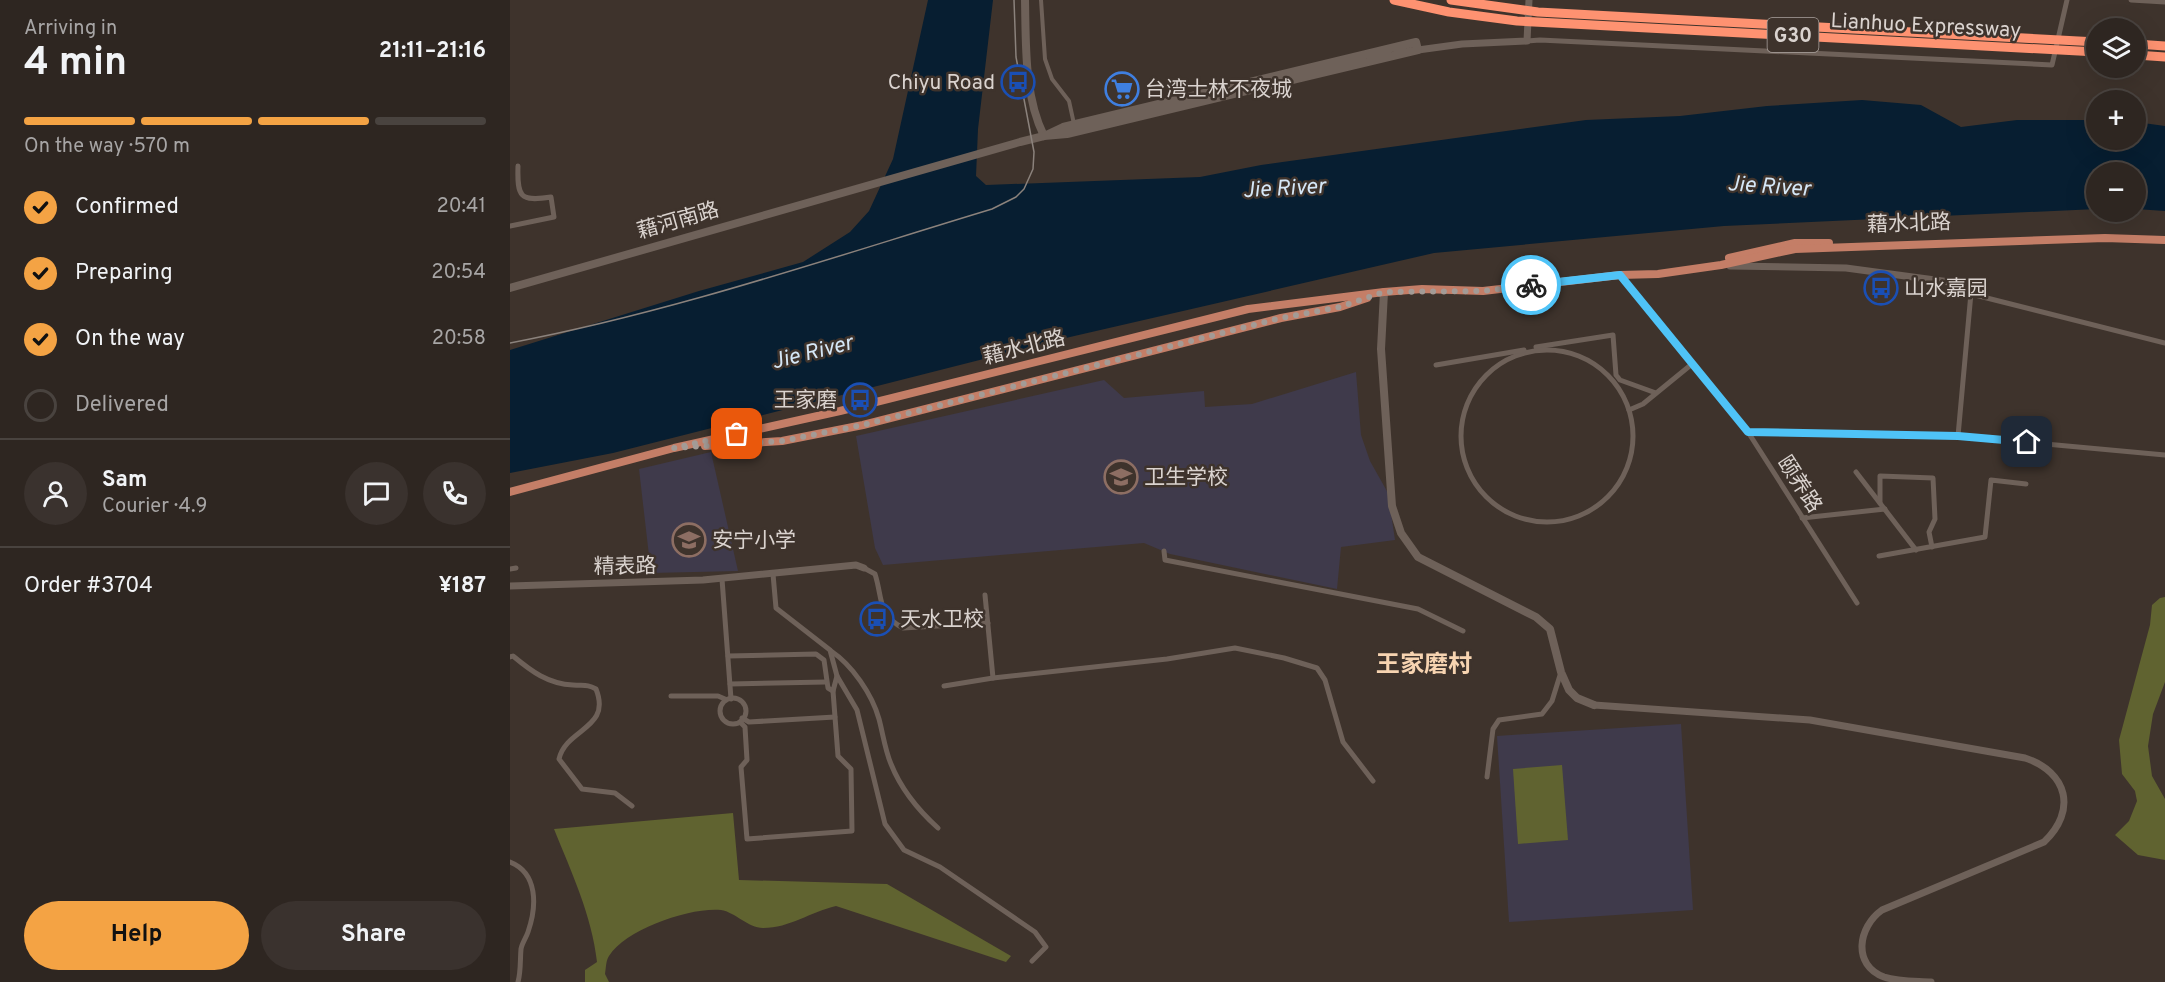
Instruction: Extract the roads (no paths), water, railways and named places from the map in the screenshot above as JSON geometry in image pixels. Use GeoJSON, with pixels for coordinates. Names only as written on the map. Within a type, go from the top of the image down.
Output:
{"type":"FeatureCollection","features":[{"type":"Feature","properties":{"kind":"highway","name":"Lianhuo Expressway"},"geometry":{"type":"LineString","coordinates":[[1394,0],[1449,12],[1517,21],[1537,17],[2086,41]]}},
{"type":"Feature","properties":{"kind":"highway","name":"Lianhuo Expressway"},"geometry":{"type":"LineString","coordinates":[[1452,0],[1518,10],[1537,17],[2086,51]]}},
{"type":"Feature","properties":{"kind":"highway"},"geometry":{"type":"LineString","coordinates":[[2146,45],[2165,46]]}},
{"type":"Feature","properties":{"kind":"highway"},"geometry":{"type":"LineString","coordinates":[[2146,56],[2165,57]]}},
{"type":"Feature","properties":{"kind":"main road"},"geometry":{"type":"LineString","coordinates":[[1025,0],[1026,51],[1037,123],[1044,136]]}},
{"type":"Feature","properties":{"kind":"main road"},"geometry":{"type":"LineString","coordinates":[[1416,42],[1418,50],[1076,132],[1044,136],[1074,124],[1416,42]]}},
{"type":"Feature","properties":{"kind":"main road","name":"藉河南路"},"geometry":{"type":"LineString","coordinates":[[510,288],[1044,136]]}},
{"type":"Feature","properties":{"kind":"main road","name":"藉水北路"},"geometry":{"type":"LineString","coordinates":[[1658,274],[1796,243],[2106,234],[2165,238]]}},
{"type":"Feature","properties":{"kind":"main road","name":"藉水北路"},"geometry":{"type":"LineString","coordinates":[[510,492],[674,448],[840,411],[1248,309],[1384,292],[1483,291],[1620,275],[1658,274],[1721,265],[1795,249],[2165,238]]}},
{"type":"Feature","properties":{"kind":"main road"},"geometry":{"type":"LineString","coordinates":[[1384,292],[1381,349],[1392,506],[1401,533],[1418,557],[1536,617],[1550,629],[1561,672],[1569,690],[1577,698],[1594,705]]}},
{"type":"Feature","properties":{"kind":"main road","name":"藉水北路"},"geometry":{"type":"LineString","coordinates":[[674,448],[782,441],[863,425],[1281,318],[1340,307],[1384,292]]}},
{"type":"Feature","properties":{"kind":"street"},"geometry":{"type":"LineString","coordinates":[[1041,0],[1045,60],[1052,79],[1069,101],[1074,124]]}},
{"type":"Feature","properties":{"kind":"street"},"geometry":{"type":"LineString","coordinates":[[1527,41],[1529,0]]}},
{"type":"Feature","properties":{"kind":"street"},"geometry":{"type":"LineString","coordinates":[[1418,50],[1462,44],[1540,40],[2052,65],[2067,0]]}},
{"type":"Feature","properties":{"kind":"street"},"geometry":{"type":"LineString","coordinates":[[2131,0],[2165,2]]}},
{"type":"Feature","properties":{"kind":"street"},"geometry":{"type":"LineString","coordinates":[[510,226],[554,217],[551,197],[531,200],[522,195],[517,186],[518,166]]}},
{"type":"Feature","properties":{"kind":"street"},"geometry":{"type":"LineString","coordinates":[[1721,265],[1846,268],[1972,285],[1958,436]]}},
{"type":"Feature","properties":{"kind":"street","name":"颐养路"},"geometry":{"type":"LineString","coordinates":[[1620,275],[1748,432],[1857,603]]}},
{"type":"Feature","properties":{"kind":"street"},"geometry":{"type":"LineString","coordinates":[[1971,294],[2165,343]]}},
{"type":"Feature","properties":{"kind":"street"},"geometry":{"type":"LineString","coordinates":[[1436,366],[1613,335],[1616,375],[1620,380],[1656,393]]}},
{"type":"Feature","properties":{"kind":"street"},"geometry":{"type":"LineString","coordinates":[[1558,350],[1584,358],[1614,381],[1629,410],[1633,442],[1622,477],[1598,505],[1573,518],[1545,522],[1509,513],[1480,490],[1463,457],[1461,430],[1471,394],[1488,372],[1521,354],[1558,350]]}},
{"type":"Feature","properties":{"kind":"street"},"geometry":{"type":"LineString","coordinates":[[1629,410],[1643,404],[1692,364]]}},
{"type":"Feature","properties":{"kind":"street"},"geometry":{"type":"LineString","coordinates":[[1748,432],[1958,436],[2165,455]]}},
{"type":"Feature","properties":{"kind":"street"},"geometry":{"type":"LineString","coordinates":[[1856,472],[1916,550]]}},
{"type":"Feature","properties":{"kind":"street"},"geometry":{"type":"LineString","coordinates":[[1880,503],[1880,476],[1933,478],[1935,519],[1929,532],[1932,547]]}},
{"type":"Feature","properties":{"kind":"street"},"geometry":{"type":"LineString","coordinates":[[1879,556],[1985,537],[1991,480],[2026,484]]}},
{"type":"Feature","properties":{"kind":"street"},"geometry":{"type":"LineString","coordinates":[[1802,518],[1885,509]]}},
{"type":"Feature","properties":{"kind":"street"},"geometry":{"type":"LineString","coordinates":[[1164,551],[1166,560],[1418,609],[1463,631]]}},
{"type":"Feature","properties":{"kind":"street","name":"精表路"},"geometry":{"type":"LineString","coordinates":[[510,586],[722,579],[856,566],[875,574],[883,612],[891,622],[903,628],[988,623]]}},
{"type":"Feature","properties":{"kind":"street"},"geometry":{"type":"LineString","coordinates":[[773,574],[776,608],[847,663],[878,716],[890,762],[901,785],[923,815],[938,828]]}},
{"type":"Feature","properties":{"kind":"street"},"geometry":{"type":"LineString","coordinates":[[722,579],[730,684],[728,699],[719,712],[727,723],[741,720],[749,722],[835,717]]}},
{"type":"Feature","properties":{"kind":"street"},"geometry":{"type":"LineString","coordinates":[[985,595],[993,678]]}},
{"type":"Feature","properties":{"kind":"street"},"geometry":{"type":"LineString","coordinates":[[944,686],[993,678],[1167,659],[1235,648],[1284,658],[1317,668],[1325,680],[1343,742],[1373,781]]}},
{"type":"Feature","properties":{"kind":"street"},"geometry":{"type":"LineString","coordinates":[[830,650],[837,676],[857,710],[885,824],[904,850],[940,867],[1035,932],[1046,947],[1032,961]]}},
{"type":"Feature","properties":{"kind":"street"},"geometry":{"type":"LineString","coordinates":[[728,656],[811,652],[824,660],[826,682],[828,688],[833,691]]}},
{"type":"Feature","properties":{"kind":"street"},"geometry":{"type":"LineString","coordinates":[[510,657],[513,656],[537,676],[573,685],[586,683],[596,689],[602,702],[598,714],[561,749],[559,759],[582,789],[615,793],[632,806]]}},
{"type":"Feature","properties":{"kind":"street"},"geometry":{"type":"LineString","coordinates":[[1488,777],[1493,729],[1499,720],[1542,714],[1552,701],[1561,672]]}},
{"type":"Feature","properties":{"kind":"street"},"geometry":{"type":"LineString","coordinates":[[741,720],[745,727],[747,760],[741,767],[747,839],[852,831],[851,769],[838,756],[833,691],[837,676]]}},
{"type":"Feature","properties":{"kind":"street"},"geometry":{"type":"LineString","coordinates":[[730,684],[826,682]]}},
{"type":"Feature","properties":{"kind":"street"},"geometry":{"type":"LineString","coordinates":[[670,696],[739,698],[746,710],[741,720]]}},
{"type":"Feature","properties":{"kind":"street"},"geometry":{"type":"LineString","coordinates":[[1594,705],[1810,720],[2025,758],[2040,763],[2053,772],[2061,786],[2064,809],[2055,831],[2044,842],[1882,910],[1865,927],[1862,950],[1873,970],[1894,980],[1931,982]]}},
{"type":"Feature","properties":{"kind":"street"},"geometry":{"type":"LineString","coordinates":[[510,862],[526,872],[532,883],[533,900],[529,930],[521,946],[518,982]]}},
{"type":"Feature","properties":{"kind":"water","name":"Jie River"},"geometry":{"type":"Polygon","coordinates":[[[928,0],[993,0],[978,129],[976,176],[986,185],[1200,177],[1261,165],[1586,120],[1680,116],[1767,106],[1862,100],[1921,105],[1961,127],[2017,120],[2086,120],[2086,150],[2146,150],[2146,123],[2165,126],[2165,211],[2146,210],[2146,162],[2086,162],[2086,210],[1724,226],[1434,253],[1070,337],[613,453],[510,473],[510,350],[699,291],[803,262],[850,232],[869,211],[893,159],[928,0]]]}},
{"type":"Feature","properties":{"kind":"tram line"},"geometry":{"type":"LineString","coordinates":[[510,343],[692,300],[992,209],[1016,197],[1024,189],[1033,169],[1034,152],[1016,57],[1014,0]]}},
{"type":"Feature","properties":{"kind":"place","name":"Chiyu Road"},"geometry":{"type":"Point","coordinates":[1018,82]}},
{"type":"Feature","properties":{"kind":"place","name":"台湾士林不夜城"},"geometry":{"type":"Point","coordinates":[1122,89]}},
{"type":"Feature","properties":{"kind":"place","name":"山水嘉园"},"geometry":{"type":"Point","coordinates":[1881,288]}},
{"type":"Feature","properties":{"kind":"place","name":"王家磨"},"geometry":{"type":"Point","coordinates":[860,400]}},
{"type":"Feature","properties":{"kind":"place","name":"卫生学校"},"geometry":{"type":"Point","coordinates":[1121,477]}},
{"type":"Feature","properties":{"kind":"place","name":"安宁小学"},"geometry":{"type":"Point","coordinates":[689,540]}},
{"type":"Feature","properties":{"kind":"place","name":"天水卫校"},"geometry":{"type":"Point","coordinates":[877,619]}},
{"type":"Feature","properties":{"kind":"district","name":"王家磨村"},"geometry":{"type":"Point","coordinates":[1424,664]}}]}
